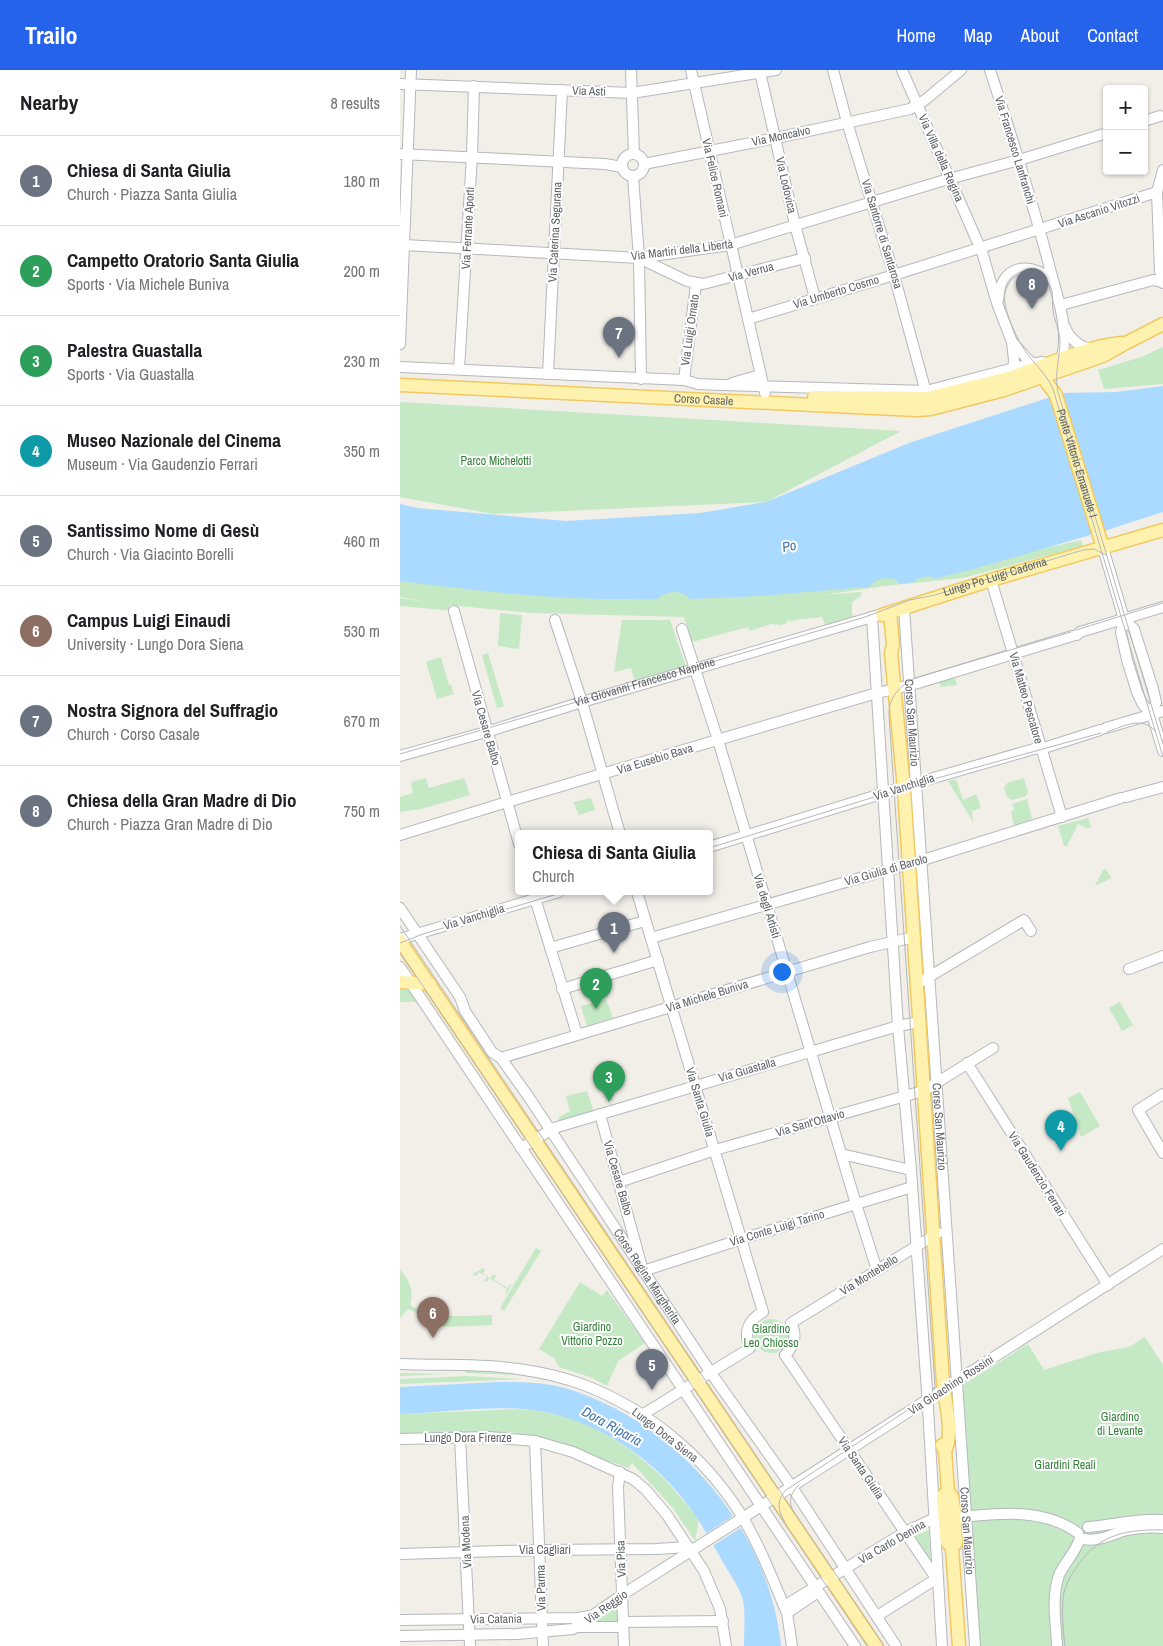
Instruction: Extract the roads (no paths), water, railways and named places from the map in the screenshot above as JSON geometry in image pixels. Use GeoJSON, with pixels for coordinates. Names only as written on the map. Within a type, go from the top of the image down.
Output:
{"type":"FeatureCollection","features":[{"type":"Feature","properties":{"kind":"main road"},"geometry":{"type":"LineString","coordinates":[[1000,386],[1037,370],[1126,343],[1163,324]]}},
{"type":"Feature","properties":{"kind":"main road"},"geometry":{"type":"LineString","coordinates":[[1056,394],[1058,364]]}},
{"type":"Feature","properties":{"kind":"main road"},"geometry":{"type":"LineString","coordinates":[[1000,386],[1013,373],[1037,370]]}},
{"type":"Feature","properties":{"kind":"main road"},"geometry":{"type":"LineString","coordinates":[[1037,370],[1056,394]]}},
{"type":"Feature","properties":{"kind":"main road","name":"Corso Casale"},"geometry":{"type":"LineString","coordinates":[[400,377],[765,395],[916,410],[931,408],[1000,386]]}},
{"type":"Feature","properties":{"kind":"main road","name":"Corso Casale"},"geometry":{"type":"LineString","coordinates":[[400,385],[765,395],[927,395],[1000,386]]}},
{"type":"Feature","properties":{"kind":"main road","name":"Ponte Vittorio Emanuele I"},"geometry":{"type":"LineString","coordinates":[[1056,394],[1102,548]]}},
{"type":"Feature","properties":{"kind":"main road","name":"Lungo Po Luigi Cadorna"},"geometry":{"type":"LineString","coordinates":[[881,614],[1163,530]]}},
{"type":"Feature","properties":{"kind":"main road","name":"Corso San Maurizio"},"geometry":{"type":"LineString","coordinates":[[881,614],[893,645],[891,653],[894,689],[904,787],[915,862],[914,937],[923,1091],[949,1444],[945,1451],[948,1491],[943,1496],[942,1520],[956,1543],[952,1548],[959,1646]]}},
{"type":"Feature","properties":{"kind":"main road","name":"Corso Regina Margherita"},"geometry":{"type":"LineString","coordinates":[[401,945],[430,984],[876,1646]]}},
{"type":"Feature","properties":{"kind":"main road"},"geometry":{"type":"LineString","coordinates":[[405,982],[430,984]]}},
{"type":"Feature","properties":{"kind":"street"},"geometry":{"type":"LineString","coordinates":[[400,344],[404,245],[404,154],[411,70]]}},
{"type":"Feature","properties":{"kind":"street"},"geometry":{"type":"LineString","coordinates":[[631,70],[634,154]]}},
{"type":"Feature","properties":{"kind":"street","name":"Via Felice Romani"},"geometry":{"type":"LineString","coordinates":[[691,70],[765,395]]}},
{"type":"Feature","properties":{"kind":"street","name":"Via Asti"},"geometry":{"type":"LineString","coordinates":[[400,84],[632,92],[776,70]]}},
{"type":"Feature","properties":{"kind":"street","name":"Via Santorre di Santarosa"},"geometry":{"type":"LineString","coordinates":[[834,70],[927,395]]}},
{"type":"Feature","properties":{"kind":"street","name":"Via Villa della Regina"},"geometry":{"type":"LineString","coordinates":[[902,70],[980,247],[997,303],[1012,342]]}},
{"type":"Feature","properties":{"kind":"street","name":"Via Moncalvo"},"geometry":{"type":"LineString","coordinates":[[644,164],[910,109],[942,87],[961,70]]}},
{"type":"Feature","properties":{"kind":"street","name":"Via Francesco Lanfranchi"},"geometry":{"type":"LineString","coordinates":[[990,70],[1040,229],[1052,279],[1061,304],[1065,327],[1058,364]]}},
{"type":"Feature","properties":{"kind":"street","name":"Via Lodovica"},"geometry":{"type":"LineString","coordinates":[[760,72],[795,225],[815,298]]}},
{"type":"Feature","properties":{"kind":"street","name":"Via Ferrante Aporti"},"geometry":{"type":"LineString","coordinates":[[459,369],[472,156],[474,86]]}},
{"type":"Feature","properties":{"kind":"street","name":"Via Caterina Segurana"},"geometry":{"type":"LineString","coordinates":[[548,374],[562,90]]}},
{"type":"Feature","properties":{"kind":"street"},"geometry":{"type":"LineString","coordinates":[[1148,120],[1160,116]]}},
{"type":"Feature","properties":{"kind":"street","name":"Via Martiri della Libertà"},"geometry":{"type":"LineString","coordinates":[[404,245],[639,258],[730,245],[1103,134]]}},
{"type":"Feature","properties":{"kind":"street"},"geometry":{"type":"LineString","coordinates":[[404,154],[472,156],[622,167]]}},
{"type":"Feature","properties":{"kind":"street"},"geometry":{"type":"LineString","coordinates":[[634,154],[640,156],[644,164],[642,172],[633,176],[626,173],[622,167],[626,157],[634,154]]}},
{"type":"Feature","properties":{"kind":"street"},"geometry":{"type":"LineString","coordinates":[[1061,304],[1153,280],[1163,282],[1160,262],[1157,192],[1163,170]]}},
{"type":"Feature","properties":{"kind":"street"},"geometry":{"type":"LineString","coordinates":[[633,176],[639,258],[640,379]]}},
{"type":"Feature","properties":{"kind":"street","name":"Via Ascanio Vitozzi"},"geometry":{"type":"LineString","coordinates":[[980,247],[1157,192]]}},
{"type":"Feature","properties":{"kind":"street","name":"Via Umberto Cosmo"},"geometry":{"type":"LineString","coordinates":[[748,319],[980,247]]}},
{"type":"Feature","properties":{"kind":"street","name":"Via Luigi Ornato"},"geometry":{"type":"LineString","coordinates":[[639,258],[696,284],[684,380]]}},
{"type":"Feature","properties":{"kind":"street","name":"Via Verrua"},"geometry":{"type":"LineString","coordinates":[[696,284],[738,276],[805,258]]}},
{"type":"Feature","properties":{"kind":"street"},"geometry":{"type":"LineString","coordinates":[[997,303],[1004,280],[1017,270],[1028,268],[1037,270],[1052,279]]}},
{"type":"Feature","properties":{"kind":"street"},"geometry":{"type":"LineString","coordinates":[[1065,327],[1069,335],[1077,343],[1098,350]]}},
{"type":"Feature","properties":{"kind":"street"},"geometry":{"type":"LineString","coordinates":[[1012,342],[1037,370],[1058,364]]}},
{"type":"Feature","properties":{"kind":"street"},"geometry":{"type":"LineString","coordinates":[[1012,342],[1013,373]]}},
{"type":"Feature","properties":{"kind":"street","name":"Corso Casale"},"geometry":{"type":"LineString","coordinates":[[400,367],[684,380],[765,395]]}},
{"type":"Feature","properties":{"kind":"street","name":"Corso Casale"},"geometry":{"type":"LineString","coordinates":[[927,395],[1013,373]]}},
{"type":"Feature","properties":{"kind":"street","name":"Corso Casale"},"geometry":{"type":"LineString","coordinates":[[722,386],[760,375]]}},
{"type":"Feature","properties":{"kind":"street"},"geometry":{"type":"LineString","coordinates":[[684,380],[703,393]]}},
{"type":"Feature","properties":{"kind":"street"},"geometry":{"type":"LineString","coordinates":[[1102,548],[1124,619],[1134,629],[1153,689],[1156,702],[1152,714]]}},
{"type":"Feature","properties":{"kind":"street","name":"Via Matteo Pescatore"},"geometry":{"type":"LineString","coordinates":[[991,580],[1062,816]]}},
{"type":"Feature","properties":{"kind":"street","name":"Via Eusebio Bava"},"geometry":{"type":"LineString","coordinates":[[400,836],[507,802],[894,689],[1163,607]]}},
{"type":"Feature","properties":{"kind":"street","name":"Corso San Maurizio"},"geometry":{"type":"LineString","coordinates":[[904,608],[916,783],[915,862],[930,976],[975,1646]]}},
{"type":"Feature","properties":{"kind":"street","name":"Via Cesare Balbo"},"geometry":{"type":"LineString","coordinates":[[454,611],[486,732],[515,830]]}},
{"type":"Feature","properties":{"kind":"street","name":"Corso San Maurizio"},"geometry":{"type":"LineString","coordinates":[[881,614],[877,694],[898,1026],[911,1170],[927,1400],[942,1520],[937,1580],[942,1646]]}},
{"type":"Feature","properties":{"kind":"street","name":"Via Giovanni Francesco Napione"},"geometry":{"type":"LineString","coordinates":[[400,756],[881,614]]}},
{"type":"Feature","properties":{"kind":"street"},"geometry":{"type":"LineString","coordinates":[[1124,619],[1120,632],[1130,669],[1143,705],[1152,714],[1163,751]]}},
{"type":"Feature","properties":{"kind":"street"},"geometry":{"type":"LineString","coordinates":[[555,620],[582,702],[619,830]]}},
{"type":"Feature","properties":{"kind":"street","name":"Via degli Artisti"},"geometry":{"type":"LineString","coordinates":[[682,629],[718,740],[786,972],[877,1270]]}},
{"type":"Feature","properties":{"kind":"street","name":"Via Vanchiglia"},"geometry":{"type":"LineString","coordinates":[[713,846],[916,783],[1163,711]]}},
{"type":"Feature","properties":{"kind":"street","name":"Via Giulia di Barolo"},"geometry":{"type":"LineString","coordinates":[[651,938],[888,870],[1163,787]]}},
{"type":"Feature","properties":{"kind":"street"},"geometry":{"type":"LineString","coordinates":[[534,895],[577,1034]]}},
{"type":"Feature","properties":{"kind":"street","name":"Via Vanchiglia"},"geometry":{"type":"LineString","coordinates":[[418,934],[534,895]]}},
{"type":"Feature","properties":{"kind":"street","name":"Via Santa Giulia"},"geometry":{"type":"LineString","coordinates":[[638,895],[763,1312],[756,1315],[747,1327],[747,1341],[750,1348],[711,1373]]}},
{"type":"Feature","properties":{"kind":"street","name":"Corso Regina Margherita"},"geometry":{"type":"LineString","coordinates":[[400,908],[460,997],[465,1011],[481,1036],[492,1052],[501,1058],[550,1130],[711,1373],[792,1488],[896,1646]]}},
{"type":"Feature","properties":{"kind":"street"},"geometry":{"type":"LineString","coordinates":[[550,948],[645,920]]}},
{"type":"Feature","properties":{"kind":"street"},"geometry":{"type":"LineString","coordinates":[[917,984],[1024,920],[1031,931]]}},
{"type":"Feature","properties":{"kind":"street"},"geometry":{"type":"LineString","coordinates":[[401,945],[418,934]]}},
{"type":"Feature","properties":{"kind":"street","name":"Via Michele Buniva"},"geometry":{"type":"LineString","coordinates":[[501,1058],[786,972],[893,941],[914,937]]}},
{"type":"Feature","properties":{"kind":"street"},"geometry":{"type":"LineString","coordinates":[[1129,969],[1163,956]]}},
{"type":"Feature","properties":{"kind":"street"},"geometry":{"type":"LineString","coordinates":[[562,989],[658,960]]}},
{"type":"Feature","properties":{"kind":"street"},"geometry":{"type":"LineString","coordinates":[[1144,963],[1163,960]]}},
{"type":"Feature","properties":{"kind":"street"},"geometry":{"type":"LineString","coordinates":[[400,967],[405,982],[521,1148],[855,1646]]}},
{"type":"Feature","properties":{"kind":"street","name":"Via Guastalla"},"geometry":{"type":"LineString","coordinates":[[521,1148],[550,1130],[600,1114],[811,1051],[898,1026],[920,1022]]}},
{"type":"Feature","properties":{"kind":"street","name":"Via Sant'Ottavio"},"geometry":{"type":"LineString","coordinates":[[619,1182],[715,1150],[923,1091],[993,1048]]}},
{"type":"Feature","properties":{"kind":"street","name":"Via Gaudenzio Ferrari"},"geometry":{"type":"LineString","coordinates":[[968,1063],[1108,1285]]}},
{"type":"Feature","properties":{"kind":"street"},"geometry":{"type":"LineString","coordinates":[[1163,1094],[1138,1110],[1163,1153]]}},
{"type":"Feature","properties":{"kind":"street","name":"Via Cesare Balbo"},"geometry":{"type":"LineString","coordinates":[[600,1114],[643,1271]]}},
{"type":"Feature","properties":{"kind":"street"},"geometry":{"type":"LineString","coordinates":[[841,1154],[911,1170]]}},
{"type":"Feature","properties":{"kind":"street","name":"Via Conte Luigi Tarino"},"geometry":{"type":"LineString","coordinates":[[643,1271],[742,1238],[912,1187]]}},
{"type":"Feature","properties":{"kind":"street","name":"Via Montebello"},"geometry":{"type":"LineString","coordinates":[[785,1355],[793,1346],[795,1339],[795,1332],[791,1323],[947,1227]]}},
{"type":"Feature","properties":{"kind":"street","name":"Via Gioachino Rossini"},"geometry":{"type":"LineString","coordinates":[[741,1520],[1163,1249]]}},
{"type":"Feature","properties":{"kind":"street","name":"Via Santa Giulia"},"geometry":{"type":"LineString","coordinates":[[785,1355],[937,1580]]}},
{"type":"Feature","properties":{"kind":"street","name":"Lungo Dora Siena"},"geometry":{"type":"LineString","coordinates":[[400,1364],[476,1365],[537,1372],[584,1385],[621,1402],[642,1415],[668,1434],[702,1464],[726,1494],[764,1558],[786,1609],[792,1646]]}},
{"type":"Feature","properties":{"kind":"street"},"geometry":{"type":"LineString","coordinates":[[642,1415],[711,1373]]}},
{"type":"Feature","properties":{"kind":"street","name":"Lungo Dora Firenze"},"geometry":{"type":"LineString","coordinates":[[400,1439],[460,1437],[514,1438],[535,1441],[574,1452],[633,1478],[646,1490],[693,1549],[716,1597],[723,1621],[726,1646]]}},
{"type":"Feature","properties":{"kind":"street","name":"Via Modena"},"geometry":{"type":"LineString","coordinates":[[460,1437],[470,1641]]}},
{"type":"Feature","properties":{"kind":"street","name":"Via Parma"},"geometry":{"type":"LineString","coordinates":[[535,1441],[543,1646]]}},
{"type":"Feature","properties":{"kind":"street","name":"Via Pisa"},"geometry":{"type":"LineString","coordinates":[[620,1472],[618,1487],[624,1646]]}},
{"type":"Feature","properties":{"kind":"street"},"geometry":{"type":"LineString","coordinates":[[942,1520],[1025,1514],[1041,1516],[1065,1524],[1096,1540],[1127,1530],[1163,1528]]}},
{"type":"Feature","properties":{"kind":"street"},"geometry":{"type":"LineString","coordinates":[[1083,1532],[1136,1519],[1163,1520]]}},
{"type":"Feature","properties":{"kind":"street","name":"Via Reggio"},"geometry":{"type":"LineString","coordinates":[[574,1628],[693,1549],[741,1520]]}},
{"type":"Feature","properties":{"kind":"street","name":"Via Carlo Denina"},"geometry":{"type":"LineString","coordinates":[[786,1609],[816,1590],[830,1578],[906,1534],[942,1520]]}},
{"type":"Feature","properties":{"kind":"street"},"geometry":{"type":"LineString","coordinates":[[1057,1646],[1054,1604],[1056,1590],[1060,1574],[1077,1547],[1083,1532]]}},
{"type":"Feature","properties":{"kind":"street","name":"Via Cagliari"},"geometry":{"type":"LineString","coordinates":[[400,1554],[466,1551],[693,1549]]}},
{"type":"Feature","properties":{"kind":"street"},"geometry":{"type":"LineString","coordinates":[[877,1616],[937,1580]]}},
{"type":"Feature","properties":{"kind":"street","name":"Via Catania"},"geometry":{"type":"LineString","coordinates":[[400,1620],[578,1618],[591,1616]]}},
{"type":"Feature","properties":{"kind":"street","name":"Via Catania"},"geometry":{"type":"LineString","coordinates":[[400,1636],[470,1641],[574,1628],[723,1621]]}},
{"type":"Feature","properties":{"kind":"water","name":"Po"},"geometry":{"type":"Polygon","coordinates":[[[1163,386],[1163,512],[1104,531],[934,579],[930,576],[919,578],[915,582],[900,584],[894,579],[885,578],[875,581],[869,587],[760,596],[690,599],[682,593],[675,592],[657,599],[604,599],[487,591],[400,581],[400,504],[417,508],[566,521],[700,513],[766,502],[909,443],[1063,393],[1116,392],[1163,386]]]}},
{"type":"Feature","properties":{"kind":"water","name":"Dora Riparia"},"geometry":{"type":"Polygon","coordinates":[[[497,1382],[553,1385],[602,1402],[642,1424],[677,1452],[709,1484],[736,1521],[758,1561],[773,1603],[781,1646],[744,1646],[742,1597],[699,1521],[685,1501],[652,1466],[612,1438],[590,1426],[567,1418],[527,1409],[491,1408],[400,1414],[400,1387],[497,1382]]]}},
{"type":"Feature","properties":{"kind":"tram line"},"geometry":{"type":"LineString","coordinates":[[1163,744],[1058,392],[1060,339],[1054,314],[1052,291],[1046,280],[1039,274],[1031,271],[1020,273],[1012,277],[1006,286],[1005,304],[1015,334],[1053,389],[1163,757]]}},
{"type":"Feature","properties":{"kind":"tram line"},"geometry":{"type":"LineString","coordinates":[[400,754],[865,617],[910,600],[935,595],[1083,550],[1094,549],[1106,555]]}},
{"type":"Feature","properties":{"kind":"tram line"},"geometry":{"type":"LineString","coordinates":[[1076,630],[1163,603]]}},
{"type":"Feature","properties":{"kind":"tram line"},"geometry":{"type":"LineString","coordinates":[[785,1522],[781,1514],[779,1502],[786,1490],[923,1400],[931,1394],[935,1386],[889,716],[890,704],[899,689],[915,678],[1071,632]]}},
{"type":"Feature","properties":{"kind":"tram line"},"geometry":{"type":"LineString","coordinates":[[1107,732],[1125,725],[1138,723],[1150,726],[1155,731]]}},
{"type":"Feature","properties":{"kind":"tram line"},"geometry":{"type":"LineString","coordinates":[[713,847],[923,782],[1101,733]]}},
{"type":"Feature","properties":{"kind":"tram line"},"geometry":{"type":"LineString","coordinates":[[400,943],[423,934],[554,895]]}},
{"type":"Feature","properties":{"kind":"tram line"},"geometry":{"type":"LineString","coordinates":[[400,926],[884,1646]]}},
{"type":"Feature","properties":{"kind":"tram line"},"geometry":{"type":"LineString","coordinates":[[400,952],[867,1646]]}},
{"type":"Feature","properties":{"kind":"tram line"},"geometry":{"type":"LineString","coordinates":[[795,1514],[791,1506],[791,1495],[799,1485]]}},
{"type":"Feature","properties":{"kind":"tram line"},"geometry":{"type":"LineString","coordinates":[[1065,1646],[1062,1612],[1064,1592],[1072,1574],[1086,1555],[1105,1540],[1126,1532],[1163,1530]]}},
{"type":"Feature","properties":{"kind":"place","name":"Chiesa della Gran Madre di Dio"},"geometry":{"type":"Point","coordinates":[1032,309]}},
{"type":"Feature","properties":{"kind":"place","name":"Nostra Signora del Suffragio"},"geometry":{"type":"Point","coordinates":[619,358]}},
{"type":"Feature","properties":{"kind":"place","name":"Chiesa di Santa Giulia"},"geometry":{"type":"Point","coordinates":[614,953]}},
{"type":"Feature","properties":{"kind":"place","name":"Campetto Oratorio Santa Giulia"},"geometry":{"type":"Point","coordinates":[596,1009]}},
{"type":"Feature","properties":{"kind":"place","name":"Palestra Guastalla"},"geometry":{"type":"Point","coordinates":[609,1102]}},
{"type":"Feature","properties":{"kind":"place","name":"Museo Nazionale del Cinema"},"geometry":{"type":"Point","coordinates":[1061,1151]}},
{"type":"Feature","properties":{"kind":"place","name":"Campus Luigi Einaudi"},"geometry":{"type":"Point","coordinates":[433,1338]}},
{"type":"Feature","properties":{"kind":"place","name":"Santissimo Nome di Gesù"},"geometry":{"type":"Point","coordinates":[652,1390]}},
{"type":"Feature","properties":{"kind":"park label","name":"Parco Michelotti"},"geometry":{"type":"Point","coordinates":[496,461]}},
{"type":"Feature","properties":{"kind":"park label","name":"Giardino Vittorio Pozzo"},"geometry":{"type":"Point","coordinates":[592,1334]}},
{"type":"Feature","properties":{"kind":"park label","name":"Giardino Leo Chiosso"},"geometry":{"type":"Point","coordinates":[771,1336]}},
{"type":"Feature","properties":{"kind":"park label","name":"Giardino di Levante"},"geometry":{"type":"Point","coordinates":[1120,1424]}},
{"type":"Feature","properties":{"kind":"park label","name":"Giardini Reali"},"geometry":{"type":"Point","coordinates":[1065,1465]}}]}
